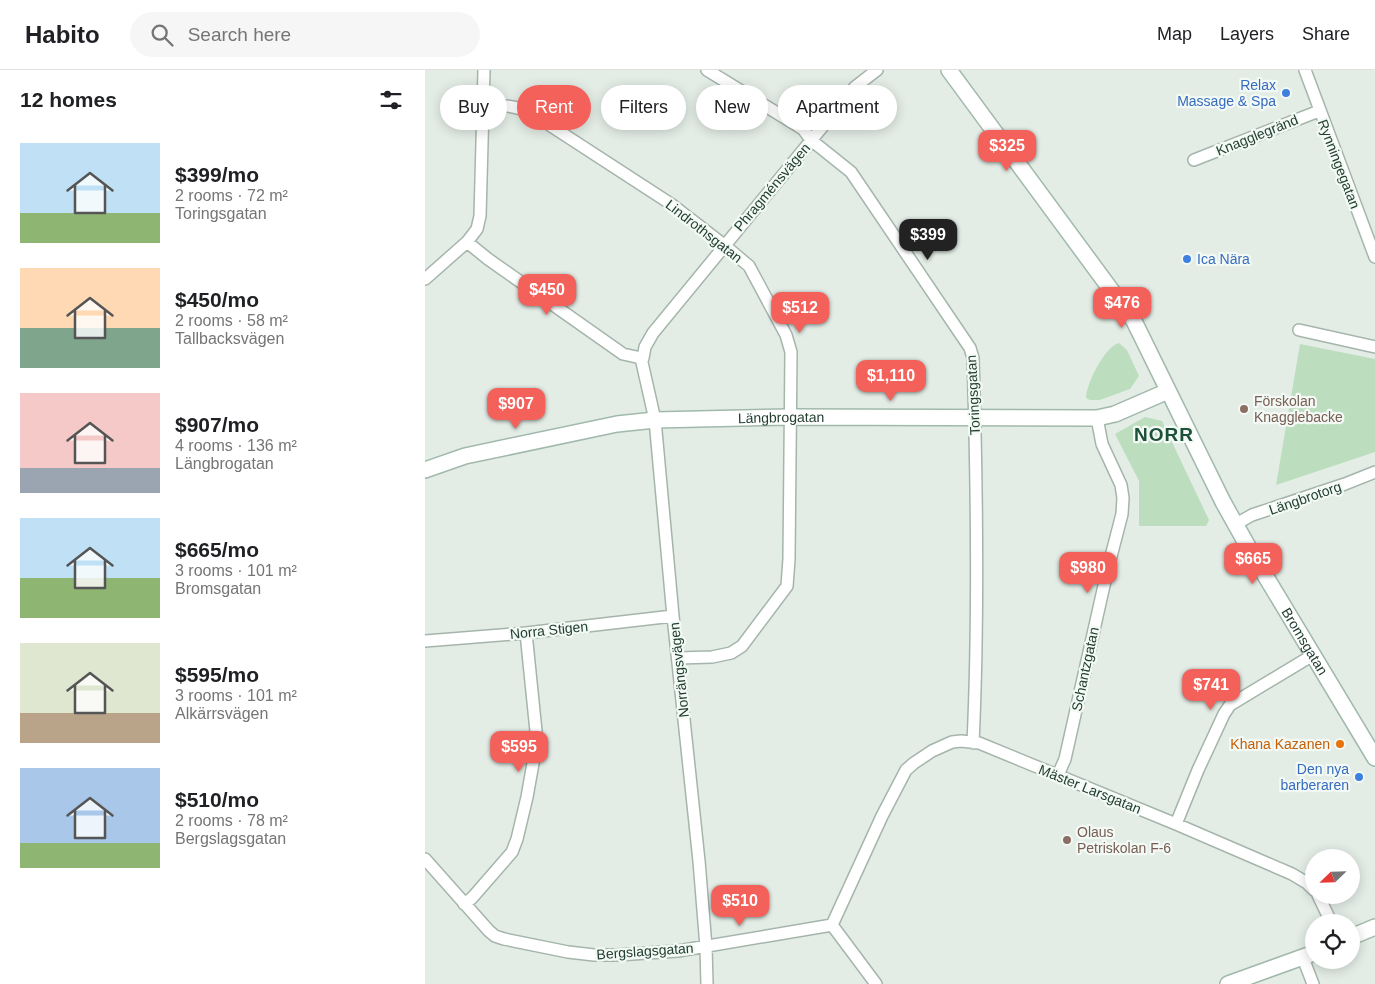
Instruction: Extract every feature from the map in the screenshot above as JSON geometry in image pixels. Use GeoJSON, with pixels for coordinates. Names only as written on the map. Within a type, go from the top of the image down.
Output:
{"type":"FeatureCollection","features":[{"type":"Feature","properties":{"kind":"street"},"geometry":{"type":"LineString","coordinates":[[484,70],[484,85]]}},
{"type":"Feature","properties":{"kind":"street","name":"Toringsgatan"},"geometry":{"type":"LineString","coordinates":[[707,70],[803,129],[811,140],[851,172],[970,348],[973,358],[975,418],[975,686],[973,742]]}},
{"type":"Feature","properties":{"kind":"street","name":"Phragménsvägen"},"geometry":{"type":"LineString","coordinates":[[641,358],[643,358],[645,347],[653,333],[724,245],[855,87],[877,70]]}},
{"type":"Feature","properties":{"kind":"street","name":"Bromsgatan"},"geometry":{"type":"LineString","coordinates":[[949,70],[1124,306],[1146,342],[1168,391],[1235,524],[1375,758]]}},
{"type":"Feature","properties":{"kind":"street","name":"Rynningegatan"},"geometry":{"type":"LineString","coordinates":[[1305,70],[1375,257]]}},
{"type":"Feature","properties":{"kind":"street","name":"Lindrothsgatan"},"geometry":{"type":"LineString","coordinates":[[507,106],[514,106],[531,113],[671,204],[724,245],[749,266],[786,335],[791,352],[789,579],[787,586],[742,646],[731,653],[711,657],[678,658]]}},
{"type":"Feature","properties":{"kind":"street","name":"Knagglegränd"},"geometry":{"type":"LineString","coordinates":[[1194,160],[1319,111]]}},
{"type":"Feature","properties":{"kind":"street"},"geometry":{"type":"LineString","coordinates":[[425,279],[467,242],[477,229],[480,216],[482,130]]}},
{"type":"Feature","properties":{"kind":"street"},"geometry":{"type":"LineString","coordinates":[[467,242],[488,259],[623,354],[641,358]]}},
{"type":"Feature","properties":{"kind":"street"},"geometry":{"type":"LineString","coordinates":[[1299,330],[1375,348]]}},
{"type":"Feature","properties":{"kind":"street","name":"Norrängsvägen"},"geometry":{"type":"LineString","coordinates":[[641,358],[655,420],[706,946],[707,984]]}},
{"type":"Feature","properties":{"kind":"street","name":"Längbrogatan"},"geometry":{"type":"LineString","coordinates":[[425,470],[465,456],[617,424],[655,420],[790,417],[1097,418],[1115,414],[1168,391]]}},
{"type":"Feature","properties":{"kind":"street","name":"Schantzgatan"},"geometry":{"type":"LineString","coordinates":[[1058,775],[1065,759],[1122,514],[1123,498],[1121,485],[1102,444],[1097,418]]}},
{"type":"Feature","properties":{"kind":"street","name":"Längbrotorg"},"geometry":{"type":"LineString","coordinates":[[1235,524],[1252,515],[1375,472]]}},
{"type":"Feature","properties":{"kind":"street","name":"Norra Stigen"},"geometry":{"type":"LineString","coordinates":[[425,642],[526,633],[673,616]]}},
{"type":"Feature","properties":{"kind":"street"},"geometry":{"type":"LineString","coordinates":[[464,904],[472,898],[512,852],[527,797],[537,741],[526,633]]}},
{"type":"Feature","properties":{"kind":"street"},"geometry":{"type":"LineString","coordinates":[[1176,824],[1198,770],[1230,705],[1313,655]]}},
{"type":"Feature","properties":{"kind":"street"},"geometry":{"type":"LineString","coordinates":[[876,984],[832,925],[882,816],[906,770],[932,751],[952,742],[973,742]]}},
{"type":"Feature","properties":{"kind":"street","name":"Mäster Larsgatan"},"geometry":{"type":"LineString","coordinates":[[973,742],[1176,824],[1293,874],[1305,882]]}},
{"type":"Feature","properties":{"kind":"street","name":"Bergslagsgatan"},"geometry":{"type":"LineString","coordinates":[[425,859],[495,936],[568,952],[617,955],[678,951],[832,925]]}},
{"type":"Feature","properties":{"kind":"street"},"geometry":{"type":"LineString","coordinates":[[1360,933],[1375,927]]}},
{"type":"Feature","properties":{"kind":"street"},"geometry":{"type":"LineString","coordinates":[[1228,984],[1305,956]]}},
{"type":"Feature","properties":{"kind":"street"},"geometry":{"type":"LineString","coordinates":[[1310,969],[1313,984]]}},
{"type":"Feature","properties":{"kind":"green space"},"geometry":{"type":"Polygon","coordinates":[[[1119,343],[1127,350],[1139,376],[1130,389],[1100,400],[1086,398],[1089,384],[1097,366],[1108,351],[1119,343]]]}},
{"type":"Feature","properties":{"kind":"green space"},"geometry":{"type":"Polygon","coordinates":[[[1300,344],[1375,359],[1375,452],[1276,485],[1300,344]]]}},
{"type":"Feature","properties":{"kind":"green space"},"geometry":{"type":"Polygon","coordinates":[[[1145,417],[1162,421],[1209,520],[1206,526],[1139,526],[1139,481],[1115,434],[1145,417]]]}},
{"type":"Feature","properties":{"kind":"place","name":"Relax Massage & Spa"},"geometry":{"type":"Point","coordinates":[1286,93]}},
{"type":"Feature","properties":{"kind":"place","name":"Ica Nära"},"geometry":{"type":"Point","coordinates":[1187,259]}},
{"type":"Feature","properties":{"kind":"place","name":"Förskolan Knagglebacke"},"geometry":{"type":"Point","coordinates":[1244,409]}},
{"type":"Feature","properties":{"kind":"place","name":"Khana Kazanen"},"geometry":{"type":"Point","coordinates":[1340,744]}},
{"type":"Feature","properties":{"kind":"place","name":"Den nya barberaren"},"geometry":{"type":"Point","coordinates":[1359,777]}},
{"type":"Feature","properties":{"kind":"place","name":"Olaus Petriskolan F-6"},"geometry":{"type":"Point","coordinates":[1067,840]}},
{"type":"Feature","properties":{"kind":"district","name":"NORR"},"geometry":{"type":"Point","coordinates":[1164,434]}}]}
